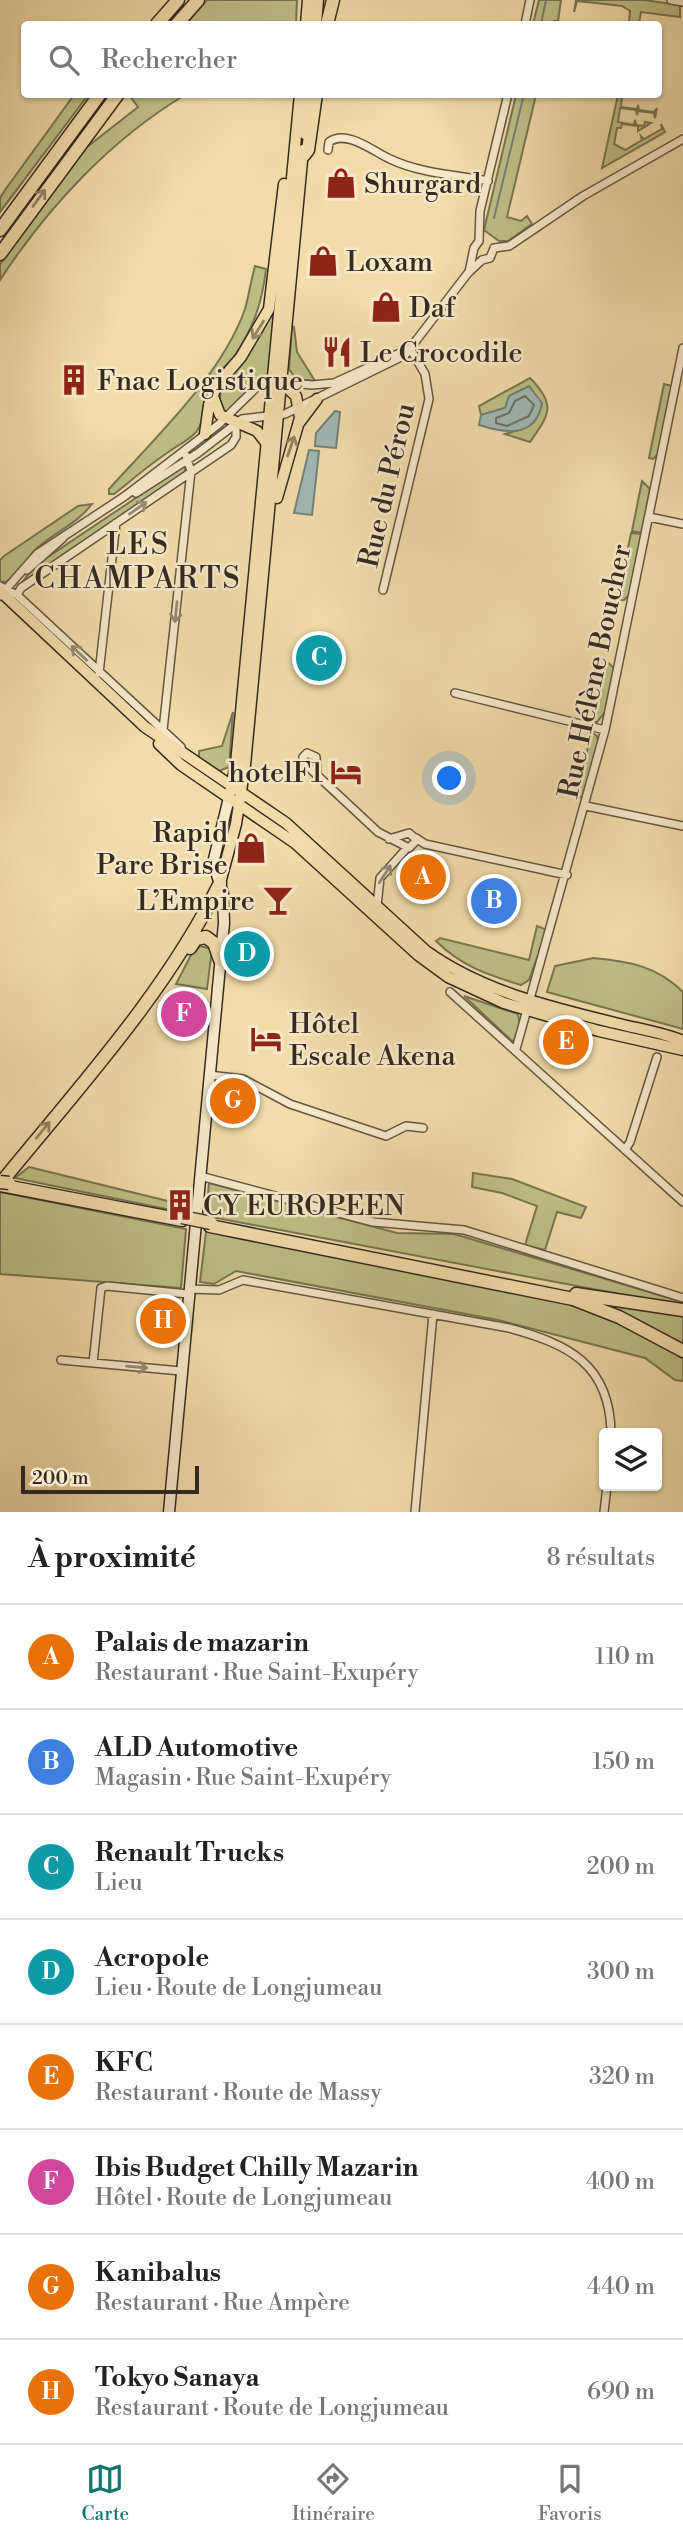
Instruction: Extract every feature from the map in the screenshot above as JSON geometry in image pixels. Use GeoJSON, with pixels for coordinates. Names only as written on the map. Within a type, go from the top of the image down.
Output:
{"type":"FeatureCollection","features":[{"type":"Feature","properties":{"kind":"highway"},"geometry":{"type":"LineString","coordinates":[[160,21],[178,0]]}},
{"type":"Feature","properties":{"kind":"highway"},"geometry":{"type":"LineString","coordinates":[[180,21],[198,0]]}},
{"type":"Feature","properties":{"kind":"highway"},"geometry":{"type":"LineString","coordinates":[[328,21],[333,0]]}},
{"type":"Feature","properties":{"kind":"highway"},"geometry":{"type":"LineString","coordinates":[[0,230],[97,98]]}},
{"type":"Feature","properties":{"kind":"highway"},"geometry":{"type":"LineString","coordinates":[[0,254],[115,98]]}},
{"type":"Feature","properties":{"kind":"highway"},"geometry":{"type":"LineString","coordinates":[[304,155],[308,150],[315,98]]}},
{"type":"Feature","properties":{"kind":"highway"},"geometry":{"type":"LineString","coordinates":[[220,883],[184,951],[3,1184],[573,1299],[628,1321],[683,1351]]}},
{"type":"Feature","properties":{"kind":"highway"},"geometry":{"type":"LineString","coordinates":[[184,951],[196,939],[206,937],[214,943],[220,960]]}},
{"type":"Feature","properties":{"kind":"highway"},"geometry":{"type":"LineString","coordinates":[[211,1225],[533,1286],[683,1310]]}},
{"type":"Feature","properties":{"kind":"main road"},"geometry":{"type":"LineString","coordinates":[[306,21],[308,0]]}},
{"type":"Feature","properties":{"kind":"main road"},"geometry":{"type":"LineString","coordinates":[[316,21],[318,0]]}},
{"type":"Feature","properties":{"kind":"main road"},"geometry":{"type":"LineString","coordinates":[[205,434],[213,394],[256,334],[269,309],[297,98]]}},
{"type":"Feature","properties":{"kind":"main road"},"geometry":{"type":"LineString","coordinates":[[245,708],[270,516],[274,415],[298,98]]}},
{"type":"Feature","properties":{"kind":"main road"},"geometry":{"type":"LineString","coordinates":[[277,382],[309,98]]}},
{"type":"Feature","properties":{"kind":"main road"},"geometry":{"type":"LineString","coordinates":[[270,516],[299,423],[300,407],[293,391],[277,382]]}},
{"type":"Feature","properties":{"kind":"main road"},"geometry":{"type":"LineString","coordinates":[[213,394],[216,410],[230,421],[257,431],[267,444]]}},
{"type":"Feature","properties":{"kind":"main road"},"geometry":{"type":"LineString","coordinates":[[299,423],[317,399]]}},
{"type":"Feature","properties":{"kind":"main road"},"geometry":{"type":"LineString","coordinates":[[220,883],[226,872],[240,806],[237,788],[267,444],[274,415]]}},
{"type":"Feature","properties":{"kind":"main road"},"geometry":{"type":"LineString","coordinates":[[5,594],[34,625],[190,759],[286,823],[447,967],[474,982],[531,1005],[683,1050]]}},
{"type":"Feature","properties":{"kind":"main road"},"geometry":{"type":"LineString","coordinates":[[146,721],[181,765],[295,843],[432,968],[479,994],[683,1041]]}},
{"type":"Feature","properties":{"kind":"main road"},"geometry":{"type":"LineString","coordinates":[[229,798],[237,788]]}},
{"type":"Feature","properties":{"kind":"street"},"geometry":{"type":"LineString","coordinates":[[525,21],[530,0]]}},
{"type":"Feature","properties":{"kind":"street"},"geometry":{"type":"LineString","coordinates":[[671,0],[683,2]]}},
{"type":"Feature","properties":{"kind":"street"},"geometry":{"type":"LineString","coordinates":[[494,248],[492,256],[482,260],[474,254],[474,248],[479,241],[478,223],[507,98]]}},
{"type":"Feature","properties":{"kind":"street"},"geometry":{"type":"LineString","coordinates":[[328,150],[329,142],[338,138],[368,146],[402,164],[488,181]]}},
{"type":"Feature","properties":{"kind":"street"},"geometry":{"type":"LineString","coordinates":[[494,248],[509,246],[583,196],[683,139]]}},
{"type":"Feature","properties":{"kind":"street"},"geometry":{"type":"LineString","coordinates":[[479,241],[488,241],[494,248]]}},
{"type":"Feature","properties":{"kind":"street","name":"Rue du Pérou"},"geometry":{"type":"LineString","coordinates":[[468,273],[474,254]]}},
{"type":"Feature","properties":{"kind":"street","name":"Rue du Pérou"},"geometry":{"type":"LineString","coordinates":[[230,421],[249,416],[274,415],[300,407],[412,349],[468,273],[482,260]]}},
{"type":"Feature","properties":{"kind":"street","name":"Rue Hélène Boucher"},"geometry":{"type":"LineString","coordinates":[[516,1049],[531,1005],[606,730],[683,348]]}},
{"type":"Feature","properties":{"kind":"street","name":"Rue du Pérou"},"geometry":{"type":"LineString","coordinates":[[277,382],[334,383],[412,349]]}},
{"type":"Feature","properties":{"kind":"street","name":"Rue du Pérou"},"geometry":{"type":"LineString","coordinates":[[383,590],[429,399],[425,374],[412,349]]}},
{"type":"Feature","properties":{"kind":"street"},"geometry":{"type":"LineString","coordinates":[[125,496],[187,460],[230,421],[257,386],[277,382]]}},
{"type":"Feature","properties":{"kind":"street"},"geometry":{"type":"LineString","coordinates":[[5,594],[37,554],[125,496],[205,434],[230,421]]}},
{"type":"Feature","properties":{"kind":"street"},"geometry":{"type":"LineString","coordinates":[[5,594],[22,588],[231,445],[236,437],[230,421]]}},
{"type":"Feature","properties":{"kind":"street"},"geometry":{"type":"LineString","coordinates":[[163,730],[191,471],[187,449]]}},
{"type":"Feature","properties":{"kind":"street"},"geometry":{"type":"LineString","coordinates":[[649,517],[683,524]]}},
{"type":"Feature","properties":{"kind":"street"},"geometry":{"type":"LineString","coordinates":[[99,673],[116,523]]}},
{"type":"Feature","properties":{"kind":"street"},"geometry":{"type":"LineString","coordinates":[[5,594],[99,673],[146,721],[163,730],[190,759]]}},
{"type":"Feature","properties":{"kind":"street"},"geometry":{"type":"LineString","coordinates":[[455,694],[606,730]]}},
{"type":"Feature","properties":{"kind":"street"},"geometry":{"type":"LineString","coordinates":[[317,775],[316,757],[309,752],[303,757],[306,765],[317,775],[389,839],[408,847],[425,844]]}},
{"type":"Feature","properties":{"kind":"street"},"geometry":{"type":"LineString","coordinates":[[306,765],[315,763]]}},
{"type":"Feature","properties":{"kind":"street"},"geometry":{"type":"LineString","coordinates":[[169,1512],[225,902],[213,863],[229,798]]}},
{"type":"Feature","properties":{"kind":"street"},"geometry":{"type":"LineString","coordinates":[[586,806],[683,826]]}},
{"type":"Feature","properties":{"kind":"street"},"geometry":{"type":"LineString","coordinates":[[389,839],[411,833],[425,844],[567,875]]}},
{"type":"Feature","properties":{"kind":"street"},"geometry":{"type":"LineString","coordinates":[[403,836],[408,847]]}},
{"type":"Feature","properties":{"kind":"street"},"geometry":{"type":"LineString","coordinates":[[377,906],[380,878],[416,838]]}},
{"type":"Feature","properties":{"kind":"street"},"geometry":{"type":"LineString","coordinates":[[450,992],[683,1202]]}},
{"type":"Feature","properties":{"kind":"street"},"geometry":{"type":"LineString","coordinates":[[625,1150],[657,1058]]}},
{"type":"Feature","properties":{"kind":"street"},"geometry":{"type":"LineString","coordinates":[[209,1075],[243,1079],[290,1104],[386,1136],[406,1126],[423,1128]]}},
{"type":"Feature","properties":{"kind":"street"},"geometry":{"type":"LineString","coordinates":[[200,1175],[364,1220],[400,1226],[464,1230],[683,1298]]}},
{"type":"Feature","properties":{"kind":"street"},"geometry":{"type":"LineString","coordinates":[[93,1363],[101,1288],[107,1286],[188,1292],[219,1290],[243,1280],[541,1336],[572,1351],[591,1369],[605,1394],[610,1428]]}},
{"type":"Feature","properties":{"kind":"street"},"geometry":{"type":"LineString","coordinates":[[415,1512],[433,1314]]}},
{"type":"Feature","properties":{"kind":"street"},"geometry":{"type":"LineString","coordinates":[[61,1360],[181,1371]]}},
{"type":"Feature","properties":{"kind":"street"},"geometry":{"type":"LineString","coordinates":[[604,1512],[606,1491]]}},
{"type":"Feature","properties":{"kind":"green space"},"geometry":{"type":"Polygon","coordinates":[[[207,0],[297,0],[296,21],[189,21],[207,0]]]}},
{"type":"Feature","properties":{"kind":"green space"},"geometry":{"type":"Polygon","coordinates":[[[539,0],[561,0],[558,21],[534,21],[539,0]]]}},
{"type":"Feature","properties":{"kind":"green space"},"geometry":{"type":"Polygon","coordinates":[[[576,0],[644,0],[680,5],[680,17],[641,12],[640,21],[629,21],[630,11],[622,6],[577,1],[574,12],[576,0]]]}},
{"type":"Feature","properties":{"kind":"green space"},"geometry":{"type":"Polygon","coordinates":[[[72,98],[86,98],[0,212],[0,198],[72,98]]]}},
{"type":"Feature","properties":{"kind":"green space"},"geometry":{"type":"Polygon","coordinates":[[[131,98],[180,98],[131,132],[82,177],[38,227],[0,280],[0,264],[82,151],[138,107],[131,98]]]}},
{"type":"Feature","properties":{"kind":"green space"},"geometry":{"type":"Polygon","coordinates":[[[515,98],[535,98],[507,217],[521,221],[527,216],[532,224],[508,241],[499,241],[484,230],[515,98]]]}},
{"type":"Feature","properties":{"kind":"green space"},"geometry":{"type":"Polygon","coordinates":[[[617,98],[622,98],[621,107],[637,109],[638,105],[639,110],[654,112],[657,108],[655,118],[654,113],[638,111],[637,115],[636,110],[620,108],[618,122],[634,125],[635,120],[636,125],[644,126],[645,122],[651,123],[638,131],[638,126],[622,124],[621,128],[617,128],[614,144],[625,150],[642,140],[641,136],[644,139],[662,129],[661,124],[665,132],[602,168],[617,98]]]}},
{"type":"Feature","properties":{"kind":"green space"},"geometry":{"type":"Polygon","coordinates":[[[255,266],[266,269],[255,316],[235,355],[208,386],[203,418],[196,432],[114,494],[109,494],[109,489],[186,405],[221,358],[245,309],[255,266]]]}},
{"type":"Feature","properties":{"kind":"green space"},"geometry":{"type":"Polygon","coordinates":[[[276,303],[268,376],[255,383],[225,413],[219,404],[221,390],[260,336],[276,303]]]}},
{"type":"Feature","properties":{"kind":"green space"},"geometry":{"type":"Polygon","coordinates":[[[292,326],[297,352],[315,381],[296,379],[289,369],[292,326]]]}},
{"type":"Feature","properties":{"kind":"green space"},"geometry":{"type":"Polygon","coordinates":[[[530,378],[544,396],[547,410],[542,424],[530,442],[505,434],[522,429],[534,421],[505,408],[481,415],[479,406],[530,378]]]}},
{"type":"Feature","properties":{"kind":"green space"},"geometry":{"type":"Polygon","coordinates":[[[664,384],[672,386],[658,454],[653,459],[649,458],[664,384]]]}},
{"type":"Feature","properties":{"kind":"green space"},"geometry":{"type":"Polygon","coordinates":[[[185,465],[185,472],[22,583],[33,567],[185,465]]]}},
{"type":"Feature","properties":{"kind":"green space"},"geometry":{"type":"Polygon","coordinates":[[[642,481],[650,489],[642,533],[632,531],[642,481]]]}},
{"type":"Feature","properties":{"kind":"green space"},"geometry":{"type":"Polygon","coordinates":[[[92,504],[79,518],[35,550],[16,575],[6,582],[0,582],[0,560],[4,556],[78,506],[92,504]]]}},
{"type":"Feature","properties":{"kind":"green space"},"geometry":{"type":"Polygon","coordinates":[[[631,533],[642,534],[629,595],[624,600],[613,601],[619,593],[631,533]]]}},
{"type":"Feature","properties":{"kind":"green space"},"geometry":{"type":"Polygon","coordinates":[[[605,660],[614,668],[605,712],[597,722],[588,722],[595,713],[605,660]]]}},
{"type":"Feature","properties":{"kind":"green space"},"geometry":{"type":"Polygon","coordinates":[[[233,712],[229,767],[219,771],[199,759],[199,751],[222,746],[233,712]]]}},
{"type":"Feature","properties":{"kind":"green space"},"geometry":{"type":"Polygon","coordinates":[[[587,729],[597,736],[599,746],[583,797],[576,798],[590,738],[587,729]]]}},
{"type":"Feature","properties":{"kind":"green space"},"geometry":{"type":"Polygon","coordinates":[[[537,926],[547,930],[529,980],[521,985],[476,969],[445,950],[436,941],[440,938],[529,960],[537,926]]]}},
{"type":"Feature","properties":{"kind":"green space"},"geometry":{"type":"Polygon","coordinates":[[[200,946],[212,949],[207,989],[176,984],[191,955],[200,946]]]}},
{"type":"Feature","properties":{"kind":"green space"},"geometry":{"type":"Polygon","coordinates":[[[593,958],[641,966],[673,983],[683,992],[683,1029],[547,992],[555,966],[593,958]]]}},
{"type":"Feature","properties":{"kind":"green space"},"geometry":{"type":"Polygon","coordinates":[[[464,996],[518,1014],[520,1026],[513,1042],[464,996]]]}},
{"type":"Feature","properties":{"kind":"green space"},"geometry":{"type":"Polygon","coordinates":[[[29,1167],[184,1205],[181,1212],[15,1178],[29,1167]]]}},
{"type":"Feature","properties":{"kind":"green space"},"geometry":{"type":"Polygon","coordinates":[[[473,1173],[512,1179],[586,1207],[581,1218],[557,1212],[545,1250],[525,1245],[537,1206],[502,1193],[472,1187],[473,1173]]]}},
{"type":"Feature","properties":{"kind":"green space"},"geometry":{"type":"Polygon","coordinates":[[[209,1183],[397,1233],[454,1234],[683,1302],[683,1306],[206,1216],[209,1183]]]}},
{"type":"Feature","properties":{"kind":"green space"},"geometry":{"type":"Polygon","coordinates":[[[0,1192],[186,1229],[181,1288],[0,1274],[0,1192]]]}},
{"type":"Feature","properties":{"kind":"green space"},"geometry":{"type":"Polygon","coordinates":[[[206,1232],[253,1237],[333,1255],[469,1279],[559,1301],[644,1335],[683,1359],[683,1381],[675,1380],[645,1358],[498,1320],[236,1271],[214,1284],[200,1282],[206,1232]]]}},
{"type":"Feature","properties":{"kind":"green space"},"geometry":{"type":"Polygon","coordinates":[[[589,1300],[683,1312],[683,1344],[589,1300]]]}},
{"type":"Feature","properties":{"kind":"water"},"geometry":{"type":"Polygon","coordinates":[[[529,386],[542,403],[539,415],[533,423],[526,428],[508,431],[479,425],[481,415],[505,408],[509,396],[529,386]]]}},
{"type":"Feature","properties":{"kind":"water"},"geometry":{"type":"Polygon","coordinates":[[[335,411],[340,412],[336,448],[315,446],[316,433],[335,411]]]}},
{"type":"Feature","properties":{"kind":"water"},"geometry":{"type":"Polygon","coordinates":[[[309,450],[319,451],[312,515],[294,513],[309,450]]]}},
{"type":"Feature","properties":{"kind":"waterway"},"geometry":{"type":"LineString","coordinates":[[542,21],[546,0]]}},
{"type":"Feature","properties":{"kind":"waterway"},"geometry":{"type":"LineString","coordinates":[[494,218],[523,98]]}},
{"type":"Feature","properties":{"kind":"place","name":"Shurgard"},"geometry":{"type":"Point","coordinates":[341,183]}},
{"type":"Feature","properties":{"kind":"place","name":"Loxam"},"geometry":{"type":"Point","coordinates":[323,261]}},
{"type":"Feature","properties":{"kind":"place","name":"Daf"},"geometry":{"type":"Point","coordinates":[386,307]}},
{"type":"Feature","properties":{"kind":"place","name":"Le Crocodile"},"geometry":{"type":"Point","coordinates":[337,352]}},
{"type":"Feature","properties":{"kind":"place","name":"Fnac Logistique"},"geometry":{"type":"Point","coordinates":[74,380]}},
{"type":"Feature","properties":{"kind":"place","name":"Renault Trucks"},"geometry":{"type":"Point","coordinates":[319,658]}},
{"type":"Feature","properties":{"kind":"place","name":"hotelF1"},"geometry":{"type":"Point","coordinates":[346,772]}},
{"type":"Feature","properties":{"kind":"place","name":"Rapid Pare Brise"},"geometry":{"type":"Point","coordinates":[251,848]}},
{"type":"Feature","properties":{"kind":"place","name":"Palais de mazarin"},"geometry":{"type":"Point","coordinates":[423,877]}},
{"type":"Feature","properties":{"kind":"place","name":"L’Empire"},"geometry":{"type":"Point","coordinates":[278,900]}},
{"type":"Feature","properties":{"kind":"place","name":"ALD Automotive"},"geometry":{"type":"Point","coordinates":[494,901]}},
{"type":"Feature","properties":{"kind":"place","name":"Acropole"},"geometry":{"type":"Point","coordinates":[247,954]}},
{"type":"Feature","properties":{"kind":"place","name":"Ibis Budget Chilly Mazarin"},"geometry":{"type":"Point","coordinates":[184,1014]}},
{"type":"Feature","properties":{"kind":"place","name":"Hôtel Escale Akena"},"geometry":{"type":"Point","coordinates":[266,1039]}},
{"type":"Feature","properties":{"kind":"place","name":"KFC"},"geometry":{"type":"Point","coordinates":[566,1042]}},
{"type":"Feature","properties":{"kind":"place","name":"Kanibalus"},"geometry":{"type":"Point","coordinates":[233,1101]}},
{"type":"Feature","properties":{"kind":"place","name":"CY EUROPEEN"},"geometry":{"type":"Point","coordinates":[180,1205]}},
{"type":"Feature","properties":{"kind":"place","name":"Tokyo Sanaya"},"geometry":{"type":"Point","coordinates":[163,1321]}},
{"type":"Feature","properties":{"kind":"district","name":"LES CHAMPARTS"},"geometry":{"type":"Point","coordinates":[138,561]}}]}
